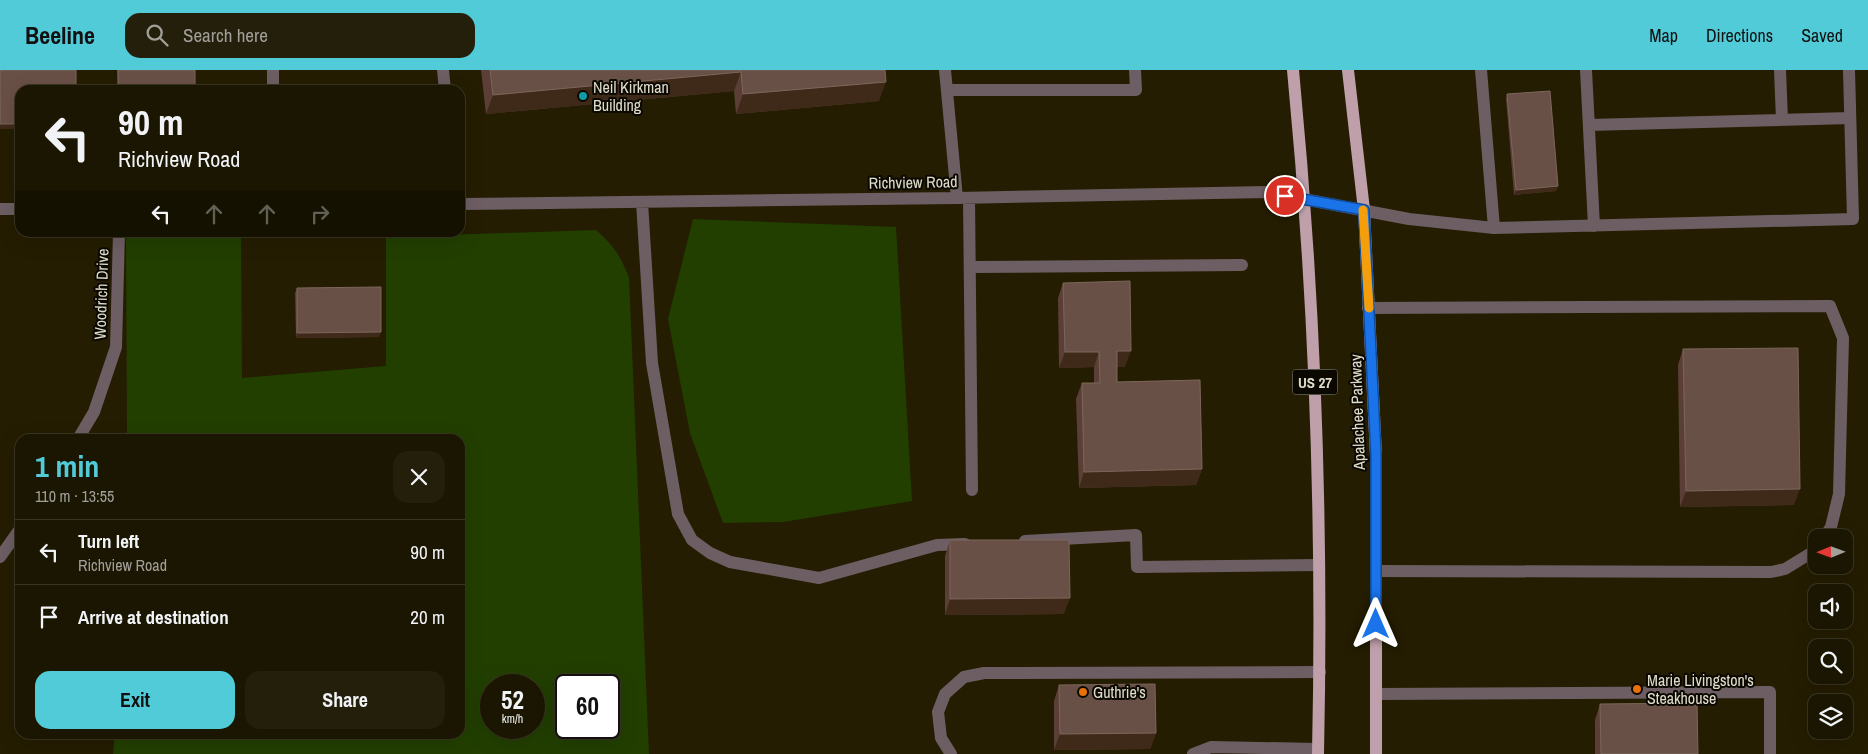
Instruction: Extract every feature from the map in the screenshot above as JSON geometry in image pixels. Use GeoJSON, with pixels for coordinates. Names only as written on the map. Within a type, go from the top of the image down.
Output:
{"type":"FeatureCollection","features":[{"type":"Feature","properties":{"kind":"main road","name":"US 27"},"geometry":{"type":"LineString","coordinates":[[1293,70],[1317,433],[1320,672],[1318,751]]}},
{"type":"Feature","properties":{"kind":"main road","name":"Apalachee Parkway"},"geometry":{"type":"LineString","coordinates":[[1348,70],[1364,210],[1376,455],[1376,754]]}},
{"type":"Feature","properties":{"kind":"street"},"geometry":{"type":"LineString","coordinates":[[273,70],[273,85]]}},
{"type":"Feature","properties":{"kind":"street"},"geometry":{"type":"LineString","coordinates":[[443,70],[444,85]]}},
{"type":"Feature","properties":{"kind":"street"},"geometry":{"type":"LineString","coordinates":[[945,70],[963,198],[970,267],[972,490]]}},
{"type":"Feature","properties":{"kind":"street"},"geometry":{"type":"LineString","coordinates":[[947,90],[1136,90],[1134,70]]}},
{"type":"Feature","properties":{"kind":"street"},"geometry":{"type":"LineString","coordinates":[[1481,70],[1494,228]]}},
{"type":"Feature","properties":{"kind":"street"},"geometry":{"type":"LineString","coordinates":[[1586,70],[1594,226]]}},
{"type":"Feature","properties":{"kind":"street"},"geometry":{"type":"LineString","coordinates":[[1780,70],[1782,120]]}},
{"type":"Feature","properties":{"kind":"street"},"geometry":{"type":"LineString","coordinates":[[1589,125],[1850,118],[1849,70]]}},
{"type":"Feature","properties":{"kind":"street","name":"Richview Road"},"geometry":{"type":"LineString","coordinates":[[465,204],[1266,192],[1409,219],[1494,228],[1853,219],[1850,118]]}},
{"type":"Feature","properties":{"kind":"street"},"geometry":{"type":"LineString","coordinates":[[642,202],[652,363],[678,514],[692,540],[710,553],[730,562],[819,578],[937,545],[976,543]]}},
{"type":"Feature","properties":{"kind":"street"},"geometry":{"type":"LineString","coordinates":[[0,209],[15,209]]}},
{"type":"Feature","properties":{"kind":"street","name":"Woodrich Drive"},"geometry":{"type":"LineString","coordinates":[[81,434],[94,412],[116,347],[119,237]]}},
{"type":"Feature","properties":{"kind":"street"},"geometry":{"type":"LineString","coordinates":[[970,267],[1242,265]]}},
{"type":"Feature","properties":{"kind":"street"},"geometry":{"type":"LineString","coordinates":[[1368,308],[1830,306],[1843,338],[1839,494],[1829,529]]}},
{"type":"Feature","properties":{"kind":"street"},"geometry":{"type":"LineString","coordinates":[[1016,541],[1136,535],[1137,567],[1319,565]]}},
{"type":"Feature","properties":{"kind":"street"},"geometry":{"type":"LineString","coordinates":[[0,557],[15,536]]}},
{"type":"Feature","properties":{"kind":"street"},"geometry":{"type":"LineString","coordinates":[[1376,571],[1771,572],[1785,569],[1808,555]]}},
{"type":"Feature","properties":{"kind":"street"},"geometry":{"type":"LineString","coordinates":[[950,754],[941,738],[938,712],[946,694],[964,677],[984,673],[1320,672]]}},
{"type":"Feature","properties":{"kind":"street"},"geometry":{"type":"LineString","coordinates":[[1376,694],[1770,692],[1770,754]]}},
{"type":"Feature","properties":{"kind":"street"},"geometry":{"type":"LineString","coordinates":[[1193,754],[1211,746],[1318,751]]}},
{"type":"Feature","properties":{"kind":"green space"},"geometry":{"type":"Polygon","coordinates":[[[693,219],[896,227],[912,501],[783,522],[723,523],[690,433],[668,319],[693,219]]]}},
{"type":"Feature","properties":{"kind":"green space"},"geometry":{"type":"Polygon","coordinates":[[[596,230],[620,257],[629,278],[649,754],[113,754],[114,739],[465,739],[465,434],[127,434],[126,237],[241,237],[242,378],[386,366],[386,237],[465,237],[465,234],[596,230]]]}},
{"type":"Feature","properties":{"kind":"building"},"geometry":{"type":"Polygon","coordinates":[[[0,70],[76,70],[76,85],[15,85],[15,124],[0,124],[0,70]]]}},
{"type":"Feature","properties":{"kind":"building"},"geometry":{"type":"Polygon","coordinates":[[[118,70],[195,70],[195,85],[119,85],[118,70]]]}},
{"type":"Feature","properties":{"kind":"building"},"geometry":{"type":"Polygon","coordinates":[[[490,70],[885,70],[886,82],[743,94],[741,72],[493,95],[490,70]]]}},
{"type":"Feature","properties":{"kind":"building"},"geometry":{"type":"Polygon","coordinates":[[[1550,91],[1558,186],[1516,190],[1507,94],[1550,91]]]}},
{"type":"Feature","properties":{"kind":"building"},"geometry":{"type":"Polygon","coordinates":[[[1130,281],[1131,351],[1117,351],[1117,382],[1200,380],[1202,469],[1084,472],[1082,383],[1100,383],[1099,352],[1065,352],[1063,283],[1130,281]]]}},
{"type":"Feature","properties":{"kind":"building"},"geometry":{"type":"Polygon","coordinates":[[[381,287],[381,332],[297,333],[297,288],[381,287]]]}},
{"type":"Feature","properties":{"kind":"building"},"geometry":{"type":"Polygon","coordinates":[[[1798,348],[1800,489],[1686,491],[1683,349],[1798,348]]]}},
{"type":"Feature","properties":{"kind":"building"},"geometry":{"type":"Polygon","coordinates":[[[950,540],[1069,540],[1070,598],[950,599],[950,540]]]}},
{"type":"Feature","properties":{"kind":"building"},"geometry":{"type":"Polygon","coordinates":[[[1155,684],[1156,733],[1060,734],[1059,685],[1155,684]]]}},
{"type":"Feature","properties":{"kind":"building"},"geometry":{"type":"Polygon","coordinates":[[[1697,703],[1698,754],[1601,754],[1600,704],[1697,703]]]}},
{"type":"Feature","properties":{"kind":"slow traffic"},"geometry":{"type":"LineString","coordinates":[[1363,210],[1369,308]]}},
{"type":"Feature","properties":{"kind":"place","name":"Neil Kirkman Building"},"geometry":{"type":"Point","coordinates":[583,96]}},
{"type":"Feature","properties":{"kind":"place","name":"Marie Livingston's Steakhouse"},"geometry":{"type":"Point","coordinates":[1637,689]}},
{"type":"Feature","properties":{"kind":"place","name":"Guthrie's"},"geometry":{"type":"Point","coordinates":[1083,692]}},
{"type":"Feature","properties":{"kind":"route"},"geometry":{"type":"LineString","coordinates":[[1285,196],[1364,210],[1376,455],[1376,624]]}}]}
